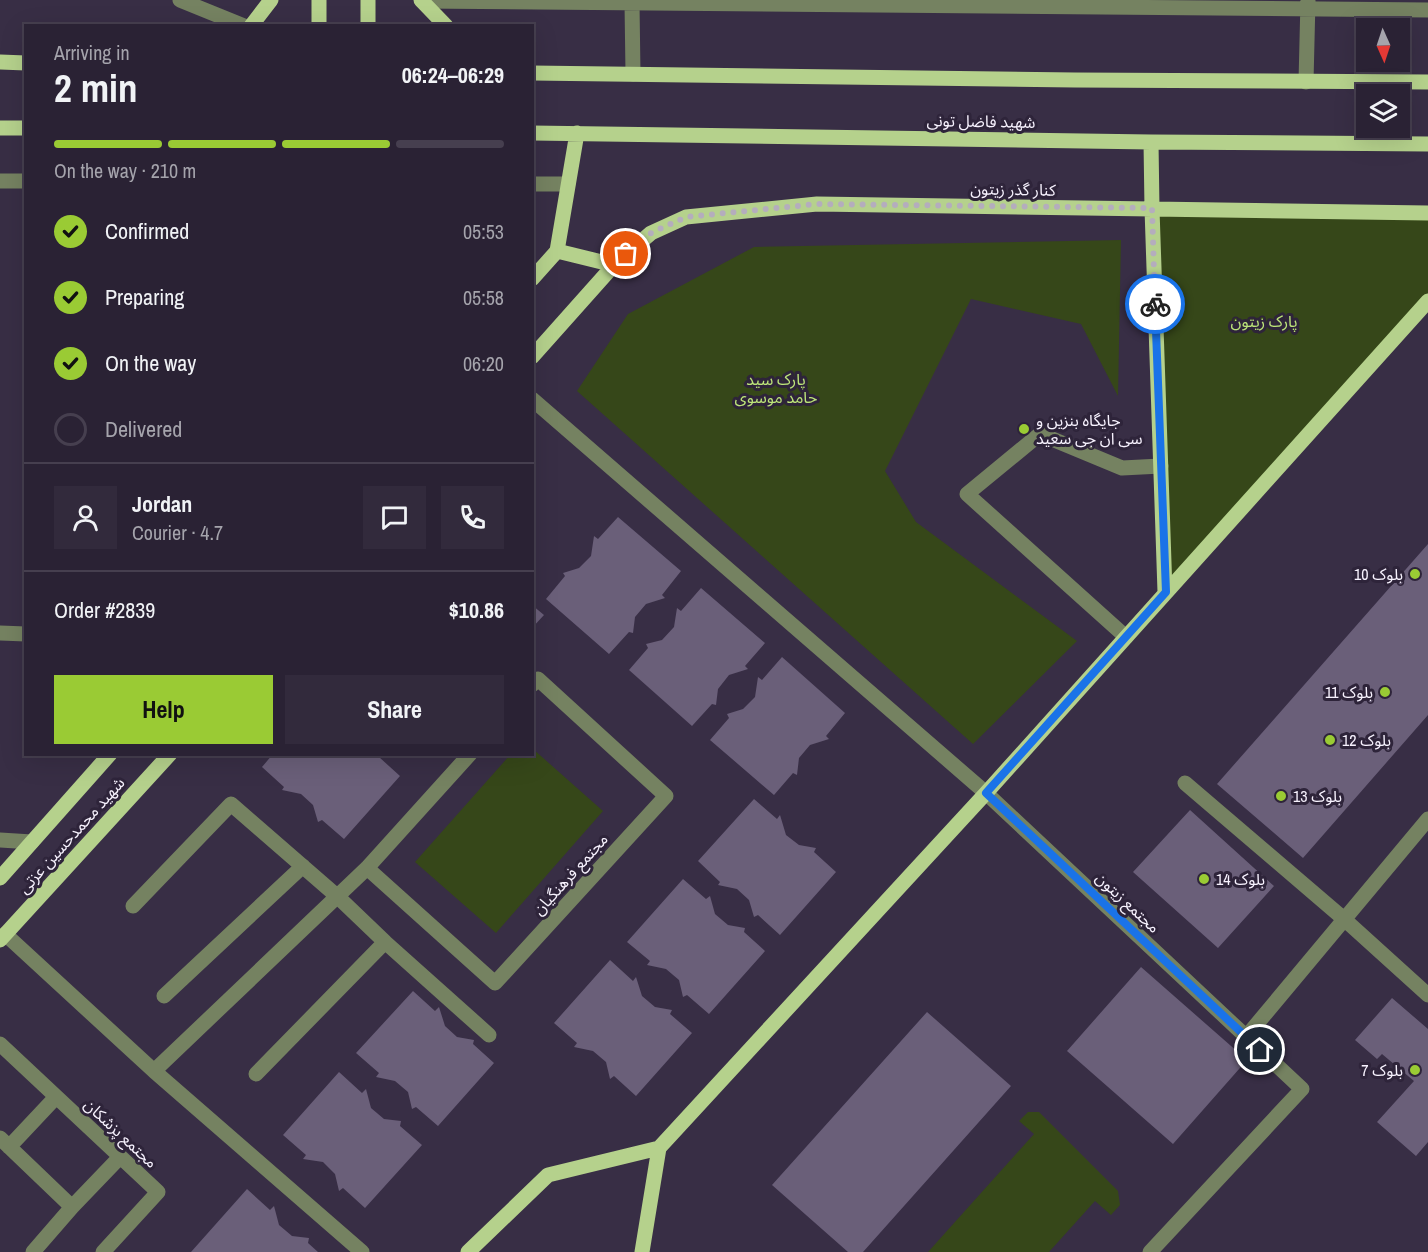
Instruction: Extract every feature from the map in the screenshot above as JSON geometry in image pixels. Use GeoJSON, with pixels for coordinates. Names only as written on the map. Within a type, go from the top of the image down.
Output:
{"type":"FeatureCollection","features":[{"type":"Feature","properties":{"kind":"main road"},"geometry":{"type":"LineString","coordinates":[[253,24],[271,0]]}},
{"type":"Feature","properties":{"kind":"main road"},"geometry":{"type":"LineString","coordinates":[[319,0],[319,24]]}},
{"type":"Feature","properties":{"kind":"main road"},"geometry":{"type":"LineString","coordinates":[[368,0],[368,24]]}},
{"type":"Feature","properties":{"kind":"main road"},"geometry":{"type":"LineString","coordinates":[[422,1],[444,24]]}},
{"type":"Feature","properties":{"kind":"main road"},"geometry":{"type":"LineString","coordinates":[[0,62],[24,63]]}},
{"type":"Feature","properties":{"kind":"main road"},"geometry":{"type":"LineString","coordinates":[[536,71],[633,74],[1428,82]]}},
{"type":"Feature","properties":{"kind":"main road"},"geometry":{"type":"LineString","coordinates":[[0,128],[24,128]]}},
{"type":"Feature","properties":{"kind":"main road","name":"شهید فاضل تونی"},"geometry":{"type":"LineString","coordinates":[[534,133],[1428,144]]}},
{"type":"Feature","properties":{"kind":"main road"},"geometry":{"type":"LineString","coordinates":[[534,277],[557,251],[577,133]]}},
{"type":"Feature","properties":{"kind":"main road"},"geometry":{"type":"LineString","coordinates":[[1150,142],[1166,592]]}},
{"type":"Feature","properties":{"kind":"main road","name":"کنار گذر زیتون"},"geometry":{"type":"LineString","coordinates":[[614,265],[651,233],[686,217],[817,204],[1428,213]]}},
{"type":"Feature","properties":{"kind":"main road"},"geometry":{"type":"LineString","coordinates":[[534,355],[614,265],[557,251]]}},
{"type":"Feature","properties":{"kind":"main road"},"geometry":{"type":"LineString","coordinates":[[468,1252],[548,1175],[658,1148],[986,793],[1428,301]]}},
{"type":"Feature","properties":{"kind":"main road","name":"شهید محمدحسین عزتی"},"geometry":{"type":"LineString","coordinates":[[0,878],[108,756]]}},
{"type":"Feature","properties":{"kind":"main road","name":"شهید محمدحسین عزتی"},"geometry":{"type":"LineString","coordinates":[[3,937],[168,756]]}},
{"type":"Feature","properties":{"kind":"main road"},"geometry":{"type":"LineString","coordinates":[[642,1252],[658,1148]]}},
{"type":"Feature","properties":{"kind":"street"},"geometry":{"type":"LineString","coordinates":[[180,0],[239,24]]}},
{"type":"Feature","properties":{"kind":"street"},"geometry":{"type":"LineString","coordinates":[[422,1],[1308,5],[1428,10]]}},
{"type":"Feature","properties":{"kind":"street"},"geometry":{"type":"LineString","coordinates":[[632,3],[633,74]]}},
{"type":"Feature","properties":{"kind":"street"},"geometry":{"type":"LineString","coordinates":[[1306,82],[1308,5]]}},
{"type":"Feature","properties":{"kind":"street"},"geometry":{"type":"LineString","coordinates":[[0,181],[24,181]]}},
{"type":"Feature","properties":{"kind":"street"},"geometry":{"type":"LineString","coordinates":[[534,184],[568,184]]}},
{"type":"Feature","properties":{"kind":"street","name":"مجتمع زیتون"},"geometry":{"type":"LineString","coordinates":[[534,401],[986,793],[1302,1089],[1150,1252]]}},
{"type":"Feature","properties":{"kind":"street"},"geometry":{"type":"LineString","coordinates":[[1126,637],[967,494],[1040,434],[1122,468],[1161,466]]}},
{"type":"Feature","properties":{"kind":"street"},"geometry":{"type":"LineString","coordinates":[[0,633],[24,634]]}},
{"type":"Feature","properties":{"kind":"street","name":"مجتمع فرهنگیان"},"geometry":{"type":"LineString","coordinates":[[368,868],[495,983],[666,796],[538,679],[534,683]]}},
{"type":"Feature","properties":{"kind":"street"},"geometry":{"type":"LineString","coordinates":[[153,1071],[368,868],[468,756]]}},
{"type":"Feature","properties":{"kind":"street"},"geometry":{"type":"LineString","coordinates":[[1185,783],[1428,994]]}},
{"type":"Feature","properties":{"kind":"street"},"geometry":{"type":"LineString","coordinates":[[133,906],[231,804],[338,897],[489,1035]]}},
{"type":"Feature","properties":{"kind":"street"},"geometry":{"type":"LineString","coordinates":[[1246,1037],[1428,819]]}},
{"type":"Feature","properties":{"kind":"street"},"geometry":{"type":"LineString","coordinates":[[0,840],[32,842]]}},
{"type":"Feature","properties":{"kind":"street"},"geometry":{"type":"LineString","coordinates":[[164,996],[303,866]]}},
{"type":"Feature","properties":{"kind":"street"},"geometry":{"type":"LineString","coordinates":[[3,937],[362,1252]]}},
{"type":"Feature","properties":{"kind":"street"},"geometry":{"type":"LineString","coordinates":[[256,1074],[385,942]]}},
{"type":"Feature","properties":{"kind":"street","name":"مجتمع پزشکان"},"geometry":{"type":"LineString","coordinates":[[0,1044],[158,1192],[103,1252]]}},
{"type":"Feature","properties":{"kind":"street"},"geometry":{"type":"LineString","coordinates":[[56,1097],[5,1143],[72,1207]]}},
{"type":"Feature","properties":{"kind":"street"},"geometry":{"type":"LineString","coordinates":[[33,1252],[120,1157]]}},
{"type":"Feature","properties":{"kind":"green space","name":"پارک زیتون"},"geometry":{"type":"Polygon","coordinates":[[[1152,209],[1428,213],[1428,301],[1165,592],[1152,209]]]}},
{"type":"Feature","properties":{"kind":"green space","name":"پارک سید حامد موسوی"},"geometry":{"type":"Polygon","coordinates":[[[1121,240],[1118,396],[1081,324],[971,299],[885,471],[916,522],[1077,641],[973,744],[577,391],[628,314],[754,247],[1121,240]]]}},
{"type":"Feature","properties":{"kind":"green space"},"geometry":{"type":"Polygon","coordinates":[[[534,750],[603,811],[496,933],[415,862],[509,756],[534,756],[534,750]]]}},
{"type":"Feature","properties":{"kind":"green space"},"geometry":{"type":"Polygon","coordinates":[[[1028,1112],[1039,1112],[1118,1191],[1120,1205],[1111,1215],[1095,1201],[1049,1252],[928,1252],[1034,1134],[1019,1121],[1028,1112]]]}},
{"type":"Feature","properties":{"kind":"building"},"geometry":{"type":"Polygon","coordinates":[[[618,517],[681,571],[662,595],[665,598],[646,604],[635,617],[633,633],[629,632],[609,654],[546,599],[565,576],[563,573],[579,568],[591,556],[594,536],[598,539],[618,517]]]}},
{"type":"Feature","properties":{"kind":"building"},"geometry":{"type":"Polygon","coordinates":[[[1428,544],[1428,715],[1303,858],[1217,784],[1428,544]]]}},
{"type":"Feature","properties":{"kind":"building"},"geometry":{"type":"Polygon","coordinates":[[[701,588],[765,643],[745,666],[748,669],[729,675],[718,689],[716,705],[712,704],[692,726],[629,670],[648,648],[646,644],[662,640],[674,627],[677,608],[681,611],[701,588]]]}},
{"type":"Feature","properties":{"kind":"building"},"geometry":{"type":"Polygon","coordinates":[[[534,607],[544,615],[534,626],[534,607]]]}},
{"type":"Feature","properties":{"kind":"building"},"geometry":{"type":"Polygon","coordinates":[[[782,657],[845,713],[826,736],[829,739],[810,745],[799,758],[797,775],[793,773],[774,795],[710,740],[729,718],[727,714],[743,709],[755,697],[758,677],[762,680],[782,657]]]}},
{"type":"Feature","properties":{"kind":"building"},"geometry":{"type":"Polygon","coordinates":[[[271,756],[379,756],[400,776],[344,839],[322,820],[318,822],[313,805],[301,794],[282,790],[284,787],[262,767],[271,756]]]}},
{"type":"Feature","properties":{"kind":"building"},"geometry":{"type":"Polygon","coordinates":[[[754,799],[777,819],[780,815],[786,835],[799,845],[816,848],[814,852],[836,872],[780,935],[758,915],[754,917],[749,900],[737,889],[718,885],[720,882],[698,861],[754,799]]]}},
{"type":"Feature","properties":{"kind":"building","name":"بلوک 14"},"geometry":{"type":"Polygon","coordinates":[[[1190,810],[1274,886],[1218,948],[1133,872],[1190,810]]]}},
{"type":"Feature","properties":{"kind":"building"},"geometry":{"type":"Polygon","coordinates":[[[683,879],[706,899],[710,896],[715,914],[728,925],[745,928],[744,932],[765,951],[709,1014],[687,995],[683,997],[679,980],[666,969],[647,965],[650,961],[627,942],[683,879]]]}},
{"type":"Feature","properties":{"kind":"building"},"geometry":{"type":"Polygon","coordinates":[[[610,960],[633,981],[636,977],[642,996],[655,1007],[672,1010],[670,1014],[692,1033],[636,1096],[614,1076],[610,1079],[606,1062],[593,1051],[574,1047],[577,1043],[554,1023],[610,960]]]}},
{"type":"Feature","properties":{"kind":"building"},"geometry":{"type":"Polygon","coordinates":[[[1141,967],[1247,1060],[1173,1144],[1067,1051],[1141,967]]]}},
{"type":"Feature","properties":{"kind":"building"},"geometry":{"type":"Polygon","coordinates":[[[413,991],[435,1011],[439,1007],[445,1026],[457,1037],[474,1040],[473,1044],[494,1063],[438,1126],[416,1107],[412,1109],[408,1092],[395,1081],[376,1077],[379,1073],[356,1053],[413,991]]]}},
{"type":"Feature","properties":{"kind":"building","name":"بلوک 7"},"geometry":{"type":"Polygon","coordinates":[[[1392,998],[1428,1029],[1428,1142],[1416,1156],[1377,1122],[1414,1081],[1382,1054],[1377,1059],[1355,1040],[1392,998]]]}},
{"type":"Feature","properties":{"kind":"building"},"geometry":{"type":"Polygon","coordinates":[[[927,1012],[1011,1086],[863,1252],[848,1252],[772,1185],[927,1012]]]}},
{"type":"Feature","properties":{"kind":"building"},"geometry":{"type":"Polygon","coordinates":[[[339,1072],[362,1093],[366,1089],[371,1108],[384,1119],[401,1121],[400,1126],[422,1145],[365,1208],[343,1188],[339,1191],[335,1174],[323,1162],[303,1159],[306,1155],[283,1135],[339,1072]]]}},
{"type":"Feature","properties":{"kind":"building"},"geometry":{"type":"Polygon","coordinates":[[[247,1189],[270,1210],[274,1206],[279,1225],[292,1236],[309,1238],[308,1243],[318,1252],[191,1252],[247,1189]]]}},
{"type":"Feature","properties":{"kind":"way so far"},"geometry":{"type":"LineString","coordinates":[[626,254],[651,233],[686,217],[817,204],[1152,208],[1155,304]]}},
{"type":"Feature","properties":{"kind":"place","name":"جایگاه بنزین و سی ان جی سعید"},"geometry":{"type":"Point","coordinates":[1024,429]}},
{"type":"Feature","properties":{"kind":"place","name":"بلوک 10"},"geometry":{"type":"Point","coordinates":[1415,574]}},
{"type":"Feature","properties":{"kind":"place","name":"بلوک 11"},"geometry":{"type":"Point","coordinates":[1385,692]}},
{"type":"Feature","properties":{"kind":"place","name":"بلوک 12"},"geometry":{"type":"Point","coordinates":[1330,740]}},
{"type":"Feature","properties":{"kind":"place","name":"بلوک 13"},"geometry":{"type":"Point","coordinates":[1281,796]}},
{"type":"Feature","properties":{"kind":"place","name":"بلوک 14"},"geometry":{"type":"Point","coordinates":[1204,879]}},
{"type":"Feature","properties":{"kind":"place","name":"بلوک 7"},"geometry":{"type":"Point","coordinates":[1415,1070]}},
{"type":"Feature","properties":{"kind":"route"},"geometry":{"type":"LineString","coordinates":[[1155,304],[1166,592],[986,793],[1260,1050]]}}]}
